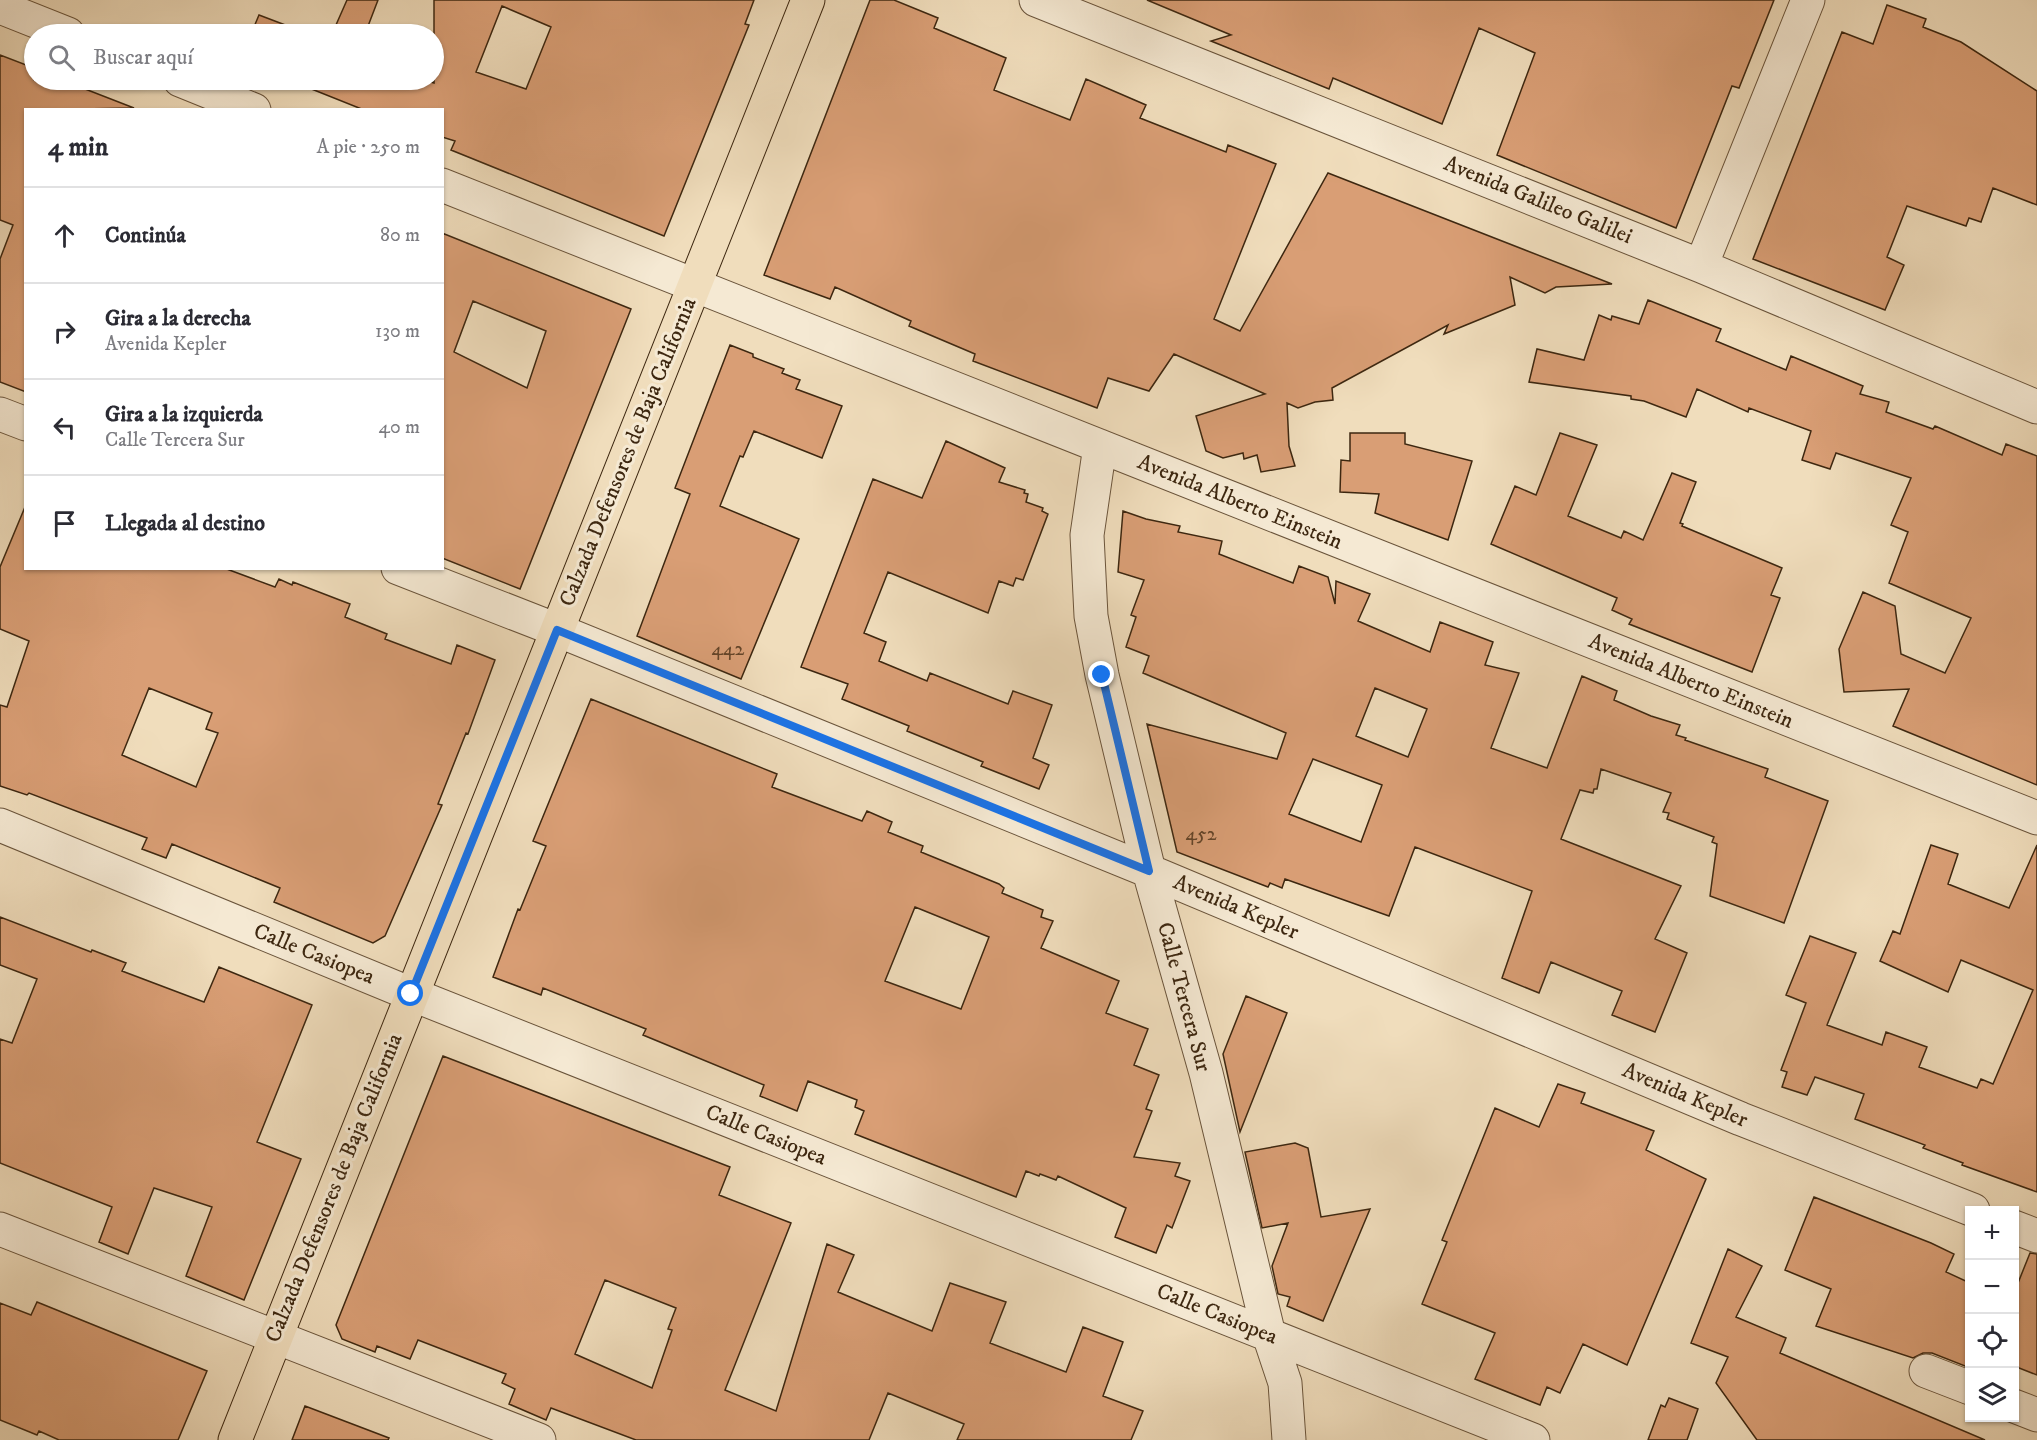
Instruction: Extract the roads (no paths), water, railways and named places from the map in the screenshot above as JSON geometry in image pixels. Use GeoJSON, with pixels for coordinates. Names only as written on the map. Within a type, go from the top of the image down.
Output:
{"type":"FeatureCollection","features":[{"type":"Feature","properties":{"kind":"main road","name":"Calzada Defensores de Baja California"},"geometry":{"type":"LineString","coordinates":[[235,1440],[808,0]]}},
{"type":"Feature","properties":{"kind":"street","name":"Avenida Galileo Galilei"},"geometry":{"type":"LineString","coordinates":[[1036,0],[1701,266],[2037,407]]}},
{"type":"Feature","properties":{"kind":"street"},"geometry":{"type":"LineString","coordinates":[[1701,266],[1808,0]]}},
{"type":"Feature","properties":{"kind":"street"},"geometry":{"type":"LineString","coordinates":[[0,7],[43,24]]}},
{"type":"Feature","properties":{"kind":"street"},"geometry":{"type":"LineString","coordinates":[[205,90],[249,108]]}},
{"type":"Feature","properties":{"kind":"street","name":"Avenida Alberto Einstein"},"geometry":{"type":"LineString","coordinates":[[444,186],[2037,818]]}},
{"type":"Feature","properties":{"kind":"street"},"geometry":{"type":"LineString","coordinates":[[0,414],[24,423]]}},
{"type":"Feature","properties":{"kind":"street","name":"Calle Tercera Sur"},"geometry":{"type":"LineString","coordinates":[[1100,446],[1087,536],[1091,616],[1102,675],[1149,871],[1206,1073],[1269,1335],[1285,1383],[1289,1440]]}},
{"type":"Feature","properties":{"kind":"street","name":"Avenida Kepler"},"geometry":{"type":"LineString","coordinates":[[403,570],[557,630],[1149,871],[1730,1114],[1965,1207]]}},
{"type":"Feature","properties":{"kind":"street","name":"Calle Casiopea"},"geometry":{"type":"LineString","coordinates":[[0,825],[411,994],[1533,1440]]}},
{"type":"Feature","properties":{"kind":"street"},"geometry":{"type":"LineString","coordinates":[[0,1228],[539,1440]]}},
{"type":"Feature","properties":{"kind":"street"},"geometry":{"type":"LineString","coordinates":[[2019,1229],[2037,1236]]}},
{"type":"Feature","properties":{"kind":"street"},"geometry":{"type":"LineString","coordinates":[[1926,1371],[1965,1386]]}},
{"type":"Feature","properties":{"kind":"street"},"geometry":{"type":"LineString","coordinates":[[2019,1408],[2037,1415]]}}]}
